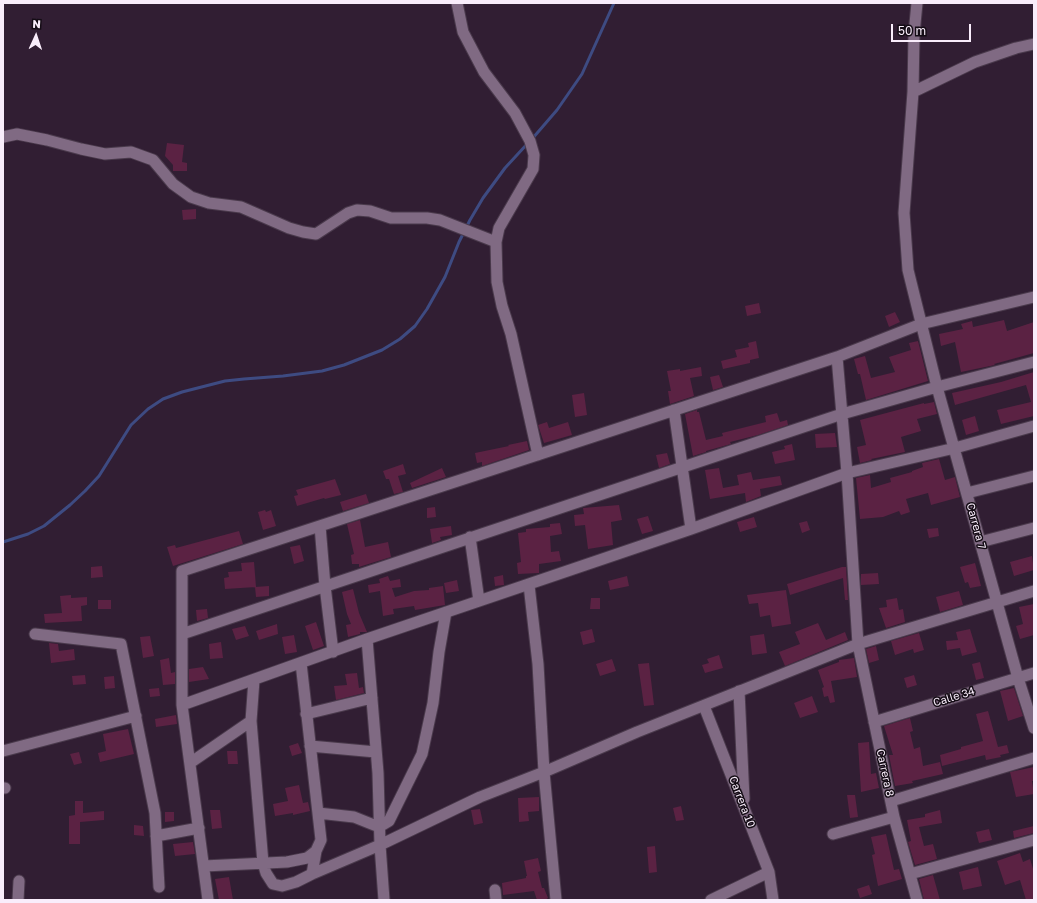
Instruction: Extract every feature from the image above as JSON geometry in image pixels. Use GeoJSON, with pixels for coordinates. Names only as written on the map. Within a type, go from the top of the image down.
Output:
{"type":"FeatureCollection","features":[{"type":"Feature","properties":{"kind":"street"},"geometry":{"type":"LineString","coordinates":[[457,3],[462,32],[484,72],[515,112],[530,141],[534,155],[533,169],[499,228],[496,242],[497,282],[502,306],[511,334],[538,455]]}},
{"type":"Feature","properties":{"kind":"street","name":"Carrera 7"},"geometry":{"type":"LineString","coordinates":[[917,3],[914,34],[913,92],[904,214],[908,270],[937,387],[1018,678],[1034,728]]}},
{"type":"Feature","properties":{"kind":"street"},"geometry":{"type":"LineString","coordinates":[[913,92],[976,62],[1016,48],[1034,44]]}},
{"type":"Feature","properties":{"kind":"street"},"geometry":{"type":"LineString","coordinates":[[3,137],[17,134],[105,154],[132,152],[153,160],[173,184],[191,197],[209,203],[241,207],[289,228],[303,232],[316,234],[348,213],[357,210],[370,211],[391,218],[427,218],[440,220],[479,237],[496,242]]}},
{"type":"Feature","properties":{"kind":"street"},"geometry":{"type":"LineString","coordinates":[[208,900],[182,705],[182,571],[837,357],[921,324],[1034,297]]}},
{"type":"Feature","properties":{"kind":"street","name":"Carrera 8"},"geometry":{"type":"LineString","coordinates":[[837,357],[847,473],[858,644],[894,817],[917,900]]}},
{"type":"Feature","properties":{"kind":"street"},"geometry":{"type":"LineString","coordinates":[[182,634],[842,414],[937,387],[1034,362]]}},
{"type":"Feature","properties":{"kind":"street"},"geometry":{"type":"LineString","coordinates":[[674,410],[691,529]]}},
{"type":"Feature","properties":{"kind":"street"},"geometry":{"type":"LineString","coordinates":[[182,705],[367,639],[691,529],[847,473],[955,448],[1034,426]]}},
{"type":"Feature","properties":{"kind":"street"},"geometry":{"type":"LineString","coordinates":[[967,493],[1034,476]]}},
{"type":"Feature","properties":{"kind":"street"},"geometry":{"type":"LineString","coordinates":[[320,526],[333,652]]}},
{"type":"Feature","properties":{"kind":"street"},"geometry":{"type":"LineString","coordinates":[[980,542],[1034,528]]}},
{"type":"Feature","properties":{"kind":"street"},"geometry":{"type":"LineString","coordinates":[[470,537],[479,601]]}},
{"type":"Feature","properties":{"kind":"street"},"geometry":{"type":"LineString","coordinates":[[529,585],[538,664],[544,772],[556,900]]}},
{"type":"Feature","properties":{"kind":"street"},"geometry":{"type":"LineString","coordinates":[[254,680],[251,721],[264,863],[266,873],[273,884],[282,886],[296,882],[380,845],[480,797],[544,772],[637,732],[858,644],[1034,591]]}},
{"type":"Feature","properties":{"kind":"street"},"geometry":{"type":"LineString","coordinates":[[379,827],[389,820],[422,754],[433,703],[439,652],[446,612]]}},
{"type":"Feature","properties":{"kind":"street"},"geometry":{"type":"LineString","coordinates":[[35,634],[121,644],[155,813],[159,887]]}},
{"type":"Feature","properties":{"kind":"street"},"geometry":{"type":"LineString","coordinates":[[367,639],[378,773],[379,827],[384,900]]}},
{"type":"Feature","properties":{"kind":"street"},"geometry":{"type":"LineString","coordinates":[[301,663],[321,840],[316,851],[312,874]]}},
{"type":"Feature","properties":{"kind":"street","name":"Calle 34"},"geometry":{"type":"LineString","coordinates":[[874,722],[1034,673]]}},
{"type":"Feature","properties":{"kind":"street"},"geometry":{"type":"LineString","coordinates":[[739,691],[744,808]]}},
{"type":"Feature","properties":{"kind":"street"},"geometry":{"type":"LineString","coordinates":[[306,714],[372,698]]}},
{"type":"Feature","properties":{"kind":"street","name":"Carrera 10"},"geometry":{"type":"LineString","coordinates":[[704,706],[769,872],[772,900]]}},
{"type":"Feature","properties":{"kind":"street"},"geometry":{"type":"LineString","coordinates":[[3,751],[136,716]]}},
{"type":"Feature","properties":{"kind":"street"},"geometry":{"type":"LineString","coordinates":[[190,763],[251,721]]}},
{"type":"Feature","properties":{"kind":"street"},"geometry":{"type":"LineString","coordinates":[[310,746],[376,752]]}},
{"type":"Feature","properties":{"kind":"street"},"geometry":{"type":"LineString","coordinates":[[891,801],[1034,758]]}},
{"type":"Feature","properties":{"kind":"street"},"geometry":{"type":"LineString","coordinates":[[318,813],[354,817],[379,827]]}},
{"type":"Feature","properties":{"kind":"street"},"geometry":{"type":"LineString","coordinates":[[833,834],[894,817]]}},
{"type":"Feature","properties":{"kind":"street"},"geometry":{"type":"LineString","coordinates":[[156,836],[199,828]]}},
{"type":"Feature","properties":{"kind":"street"},"geometry":{"type":"LineString","coordinates":[[910,874],[1034,840]]}},
{"type":"Feature","properties":{"kind":"street"},"geometry":{"type":"LineString","coordinates":[[204,866],[287,862],[307,858],[316,851]]}},
{"type":"Feature","properties":{"kind":"street"},"geometry":{"type":"LineString","coordinates":[[711,900],[769,872]]}},
{"type":"Feature","properties":{"kind":"street"},"geometry":{"type":"LineString","coordinates":[[18,900],[19,881]]}},
{"type":"Feature","properties":{"kind":"building"},"geometry":{"type":"Polygon","coordinates":[[[167,143],[184,145],[182,162],[187,163],[187,171],[173,171],[173,165],[165,156],[167,143]]]}},
{"type":"Feature","properties":{"kind":"building"},"geometry":{"type":"Polygon","coordinates":[[[196,209],[196,219],[183,220],[182,210],[196,209]]]}},
{"type":"Feature","properties":{"kind":"building"},"geometry":{"type":"Polygon","coordinates":[[[759,303],[761,313],[747,316],[745,306],[759,303]]]}},
{"type":"Feature","properties":{"kind":"building"},"geometry":{"type":"Polygon","coordinates":[[[895,312],[900,322],[889,327],[885,316],[895,312]]]}},
{"type":"Feature","properties":{"kind":"building"},"geometry":{"type":"Polygon","coordinates":[[[1004,320],[1007,331],[1034,322],[1034,353],[994,364],[995,365],[961,372],[955,342],[941,346],[939,334],[963,329],[961,324],[972,321],[973,327],[1004,320]]]}},
{"type":"Feature","properties":{"kind":"building"},"geometry":{"type":"Polygon","coordinates":[[[756,341],[759,358],[750,360],[750,363],[723,369],[721,361],[737,357],[735,350],[749,347],[748,343],[756,341]]]}},
{"type":"Feature","properties":{"kind":"building"},"geometry":{"type":"Polygon","coordinates":[[[918,341],[928,381],[866,400],[860,374],[858,374],[854,359],[865,356],[871,378],[895,372],[889,357],[911,350],[909,343],[918,341]]]}},
{"type":"Feature","properties":{"kind":"building"},"geometry":{"type":"Polygon","coordinates":[[[701,367],[702,376],[690,378],[694,396],[670,404],[668,391],[671,391],[667,371],[680,369],[680,371],[701,367]]]}},
{"type":"Feature","properties":{"kind":"building"},"geometry":{"type":"Polygon","coordinates":[[[1034,372],[1034,416],[1001,424],[997,410],[1031,402],[1026,385],[955,405],[952,393],[1001,382],[1034,372]]]}},
{"type":"Feature","properties":{"kind":"building"},"geometry":{"type":"Polygon","coordinates":[[[719,375],[723,387],[713,390],[710,377],[719,375]]]}},
{"type":"Feature","properties":{"kind":"building"},"geometry":{"type":"Polygon","coordinates":[[[584,393],[587,415],[575,417],[572,395],[584,393]]]}},
{"type":"Feature","properties":{"kind":"building"},"geometry":{"type":"Polygon","coordinates":[[[934,402],[937,414],[917,419],[921,431],[901,437],[905,452],[871,459],[872,460],[860,463],[857,447],[866,445],[860,420],[924,403],[934,402]]]}},
{"type":"Feature","properties":{"kind":"building"},"geometry":{"type":"Polygon","coordinates":[[[697,410],[697,412],[699,412],[706,440],[723,436],[722,433],[766,422],[765,416],[777,413],[780,422],[787,420],[788,425],[730,442],[731,444],[693,456],[685,414],[697,410]]]}},
{"type":"Feature","properties":{"kind":"building"},"geometry":{"type":"Polygon","coordinates":[[[975,416],[979,431],[966,435],[962,420],[975,416]]]}},
{"type":"Feature","properties":{"kind":"building"},"geometry":{"type":"Polygon","coordinates":[[[547,422],[549,428],[568,422],[572,435],[544,443],[538,425],[547,422]]]}},
{"type":"Feature","properties":{"kind":"building"},"geometry":{"type":"Polygon","coordinates":[[[835,433],[837,447],[816,448],[815,434],[835,433]]]}},
{"type":"Feature","properties":{"kind":"building"},"geometry":{"type":"Polygon","coordinates":[[[527,441],[529,450],[482,466],[482,462],[477,463],[475,453],[527,441]]]}},
{"type":"Feature","properties":{"kind":"building"},"geometry":{"type":"Polygon","coordinates":[[[792,444],[795,460],[775,464],[772,452],[785,449],[784,446],[792,444]]]}},
{"type":"Feature","properties":{"kind":"building"},"geometry":{"type":"Polygon","coordinates":[[[667,453],[670,464],[659,468],[656,455],[667,453]]]}},
{"type":"Feature","properties":{"kind":"building"},"geometry":{"type":"Polygon","coordinates":[[[939,459],[945,480],[955,477],[960,497],[931,505],[928,493],[906,499],[910,512],[901,515],[899,511],[883,517],[860,519],[856,478],[870,475],[871,488],[891,482],[890,478],[912,472],[923,467],[922,463],[939,459]]]}},
{"type":"Feature","properties":{"kind":"building"},"geometry":{"type":"Polygon","coordinates":[[[403,464],[406,474],[398,476],[403,492],[394,494],[389,479],[386,479],[383,471],[403,464]]]}},
{"type":"Feature","properties":{"kind":"building"},"geometry":{"type":"Polygon","coordinates":[[[442,468],[446,477],[412,488],[410,483],[442,468]]]}},
{"type":"Feature","properties":{"kind":"building"},"geometry":{"type":"Polygon","coordinates":[[[719,468],[723,488],[739,485],[737,475],[751,472],[753,480],[780,476],[782,485],[760,489],[761,496],[746,502],[745,493],[710,499],[705,470],[719,468]]]}},
{"type":"Feature","properties":{"kind":"building"},"geometry":{"type":"Polygon","coordinates":[[[335,479],[341,495],[324,498],[297,506],[294,496],[298,495],[296,490],[335,479]]]}},
{"type":"Feature","properties":{"kind":"building"},"geometry":{"type":"Polygon","coordinates":[[[366,494],[369,503],[343,511],[340,502],[366,494]]]}},
{"type":"Feature","properties":{"kind":"building"},"geometry":{"type":"Polygon","coordinates":[[[619,505],[622,520],[611,522],[613,545],[588,549],[585,525],[575,526],[574,515],[584,514],[583,508],[619,505]]]}},
{"type":"Feature","properties":{"kind":"building"},"geometry":{"type":"Polygon","coordinates":[[[435,507],[436,517],[427,518],[427,508],[435,507]]]}},
{"type":"Feature","properties":{"kind":"building"},"geometry":{"type":"Polygon","coordinates":[[[265,510],[266,512],[271,510],[276,526],[263,530],[258,512],[265,510]]]}},
{"type":"Feature","properties":{"kind":"building"},"geometry":{"type":"Polygon","coordinates":[[[648,516],[653,531],[642,534],[637,519],[648,516]]]}},
{"type":"Feature","properties":{"kind":"building"},"geometry":{"type":"Polygon","coordinates":[[[754,517],[757,527],[740,532],[737,522],[754,517]]]}},
{"type":"Feature","properties":{"kind":"building"},"geometry":{"type":"Polygon","coordinates":[[[360,520],[365,547],[388,542],[391,557],[359,567],[359,564],[352,564],[351,555],[354,554],[347,524],[360,520]]]}},
{"type":"Feature","properties":{"kind":"building"},"geometry":{"type":"Polygon","coordinates":[[[807,521],[810,530],[802,533],[799,523],[807,521]]]}},
{"type":"Feature","properties":{"kind":"building"},"geometry":{"type":"Polygon","coordinates":[[[560,523],[562,534],[550,536],[551,552],[559,551],[561,561],[539,564],[539,573],[518,574],[517,563],[521,562],[518,533],[526,532],[526,529],[550,527],[550,524],[560,523]]]}},
{"type":"Feature","properties":{"kind":"building"},"geometry":{"type":"Polygon","coordinates":[[[451,526],[452,535],[440,537],[441,540],[432,543],[430,529],[451,526]]]}},
{"type":"Feature","properties":{"kind":"building"},"geometry":{"type":"Polygon","coordinates":[[[938,528],[939,536],[929,538],[927,529],[938,528]]]}},
{"type":"Feature","properties":{"kind":"building"},"geometry":{"type":"Polygon","coordinates":[[[239,531],[243,544],[173,566],[167,547],[175,545],[176,548],[239,531]]]}},
{"type":"Feature","properties":{"kind":"building"},"geometry":{"type":"Polygon","coordinates":[[[300,545],[304,561],[294,564],[290,547],[300,545]]]}},
{"type":"Feature","properties":{"kind":"building"},"geometry":{"type":"Polygon","coordinates":[[[1032,556],[1034,570],[1014,576],[1010,562],[1032,556]]]}},
{"type":"Feature","properties":{"kind":"building"},"geometry":{"type":"Polygon","coordinates":[[[254,562],[256,587],[225,589],[224,578],[229,577],[228,572],[242,571],[241,563],[254,562]]]}},
{"type":"Feature","properties":{"kind":"building"},"geometry":{"type":"Polygon","coordinates":[[[975,563],[981,586],[970,588],[968,582],[965,583],[960,567],[975,563]]]}},
{"type":"Feature","properties":{"kind":"building"},"geometry":{"type":"Polygon","coordinates":[[[102,566],[103,577],[91,578],[91,567],[102,566]]]}},
{"type":"Feature","properties":{"kind":"building"},"geometry":{"type":"Polygon","coordinates":[[[846,567],[848,600],[845,600],[843,578],[790,595],[787,584],[846,567]]]}},
{"type":"Feature","properties":{"kind":"building"},"geometry":{"type":"Polygon","coordinates":[[[878,573],[879,584],[861,585],[861,574],[878,573]]]}},
{"type":"Feature","properties":{"kind":"building"},"geometry":{"type":"Polygon","coordinates":[[[503,575],[504,585],[495,586],[494,577],[503,575]]]}},
{"type":"Feature","properties":{"kind":"building"},"geometry":{"type":"Polygon","coordinates":[[[388,576],[390,581],[400,579],[401,587],[392,588],[395,597],[414,591],[429,590],[429,588],[443,586],[445,605],[415,610],[414,606],[393,609],[394,614],[383,616],[380,591],[369,593],[368,585],[380,583],[379,579],[388,576]]]}},
{"type":"Feature","properties":{"kind":"building"},"geometry":{"type":"Polygon","coordinates":[[[627,576],[629,586],[610,590],[608,581],[627,576]]]}},
{"type":"Feature","properties":{"kind":"building"},"geometry":{"type":"Polygon","coordinates":[[[457,580],[459,591],[446,593],[444,583],[457,580]]]}},
{"type":"Feature","properties":{"kind":"building"},"geometry":{"type":"Polygon","coordinates":[[[269,586],[269,596],[256,597],[255,587],[269,586]]]}},
{"type":"Feature","properties":{"kind":"building"},"geometry":{"type":"Polygon","coordinates":[[[353,589],[359,613],[367,632],[360,632],[360,634],[348,637],[346,625],[351,624],[342,592],[353,589]]]}},
{"type":"Feature","properties":{"kind":"building"},"geometry":{"type":"Polygon","coordinates":[[[786,590],[791,624],[772,627],[770,615],[760,617],[758,603],[749,604],[747,595],[786,590]]]}},
{"type":"Feature","properties":{"kind":"building"},"geometry":{"type":"Polygon","coordinates":[[[959,591],[963,605],[940,612],[936,597],[959,591]]]}},
{"type":"Feature","properties":{"kind":"building"},"geometry":{"type":"Polygon","coordinates":[[[71,595],[71,598],[87,597],[87,605],[81,606],[82,621],[45,623],[44,614],[62,613],[60,596],[71,595]]]}},
{"type":"Feature","properties":{"kind":"building"},"geometry":{"type":"Polygon","coordinates":[[[591,598],[600,598],[600,609],[590,609],[591,598]]]}},
{"type":"Feature","properties":{"kind":"building"},"geometry":{"type":"Polygon","coordinates":[[[897,598],[899,610],[903,609],[905,622],[886,628],[879,608],[887,607],[886,600],[897,598]]]}},
{"type":"Feature","properties":{"kind":"building"},"geometry":{"type":"Polygon","coordinates":[[[98,600],[111,600],[111,609],[98,609],[98,600]]]}},
{"type":"Feature","properties":{"kind":"building"},"geometry":{"type":"Polygon","coordinates":[[[1034,604],[1034,635],[1020,639],[1016,626],[1023,624],[1019,607],[1034,604]]]}},
{"type":"Feature","properties":{"kind":"building"},"geometry":{"type":"Polygon","coordinates":[[[207,609],[208,618],[197,621],[196,610],[207,609]]]}},
{"type":"Feature","properties":{"kind":"building"},"geometry":{"type":"Polygon","coordinates":[[[316,622],[324,646],[313,650],[305,626],[316,622]]]}},
{"type":"Feature","properties":{"kind":"building"},"geometry":{"type":"Polygon","coordinates":[[[818,623],[826,640],[845,632],[848,640],[785,666],[779,652],[800,644],[795,632],[818,623]]]}},
{"type":"Feature","properties":{"kind":"building"},"geometry":{"type":"Polygon","coordinates":[[[277,624],[278,634],[259,640],[256,631],[277,624]]]}},
{"type":"Feature","properties":{"kind":"building"},"geometry":{"type":"Polygon","coordinates":[[[245,626],[249,636],[236,640],[232,629],[245,626]]]}},
{"type":"Feature","properties":{"kind":"building"},"geometry":{"type":"Polygon","coordinates":[[[592,629],[595,642],[583,645],[580,632],[592,629]]]}},
{"type":"Feature","properties":{"kind":"building"},"geometry":{"type":"Polygon","coordinates":[[[970,629],[977,652],[962,656],[960,648],[947,650],[946,641],[958,640],[956,632],[970,629]]]}},
{"type":"Feature","properties":{"kind":"building"},"geometry":{"type":"Polygon","coordinates":[[[919,633],[924,650],[914,653],[913,649],[895,655],[891,641],[919,633]]]}},
{"type":"Feature","properties":{"kind":"building"},"geometry":{"type":"Polygon","coordinates":[[[764,634],[767,653],[752,655],[750,636],[764,634]]]}},
{"type":"Feature","properties":{"kind":"building"},"geometry":{"type":"Polygon","coordinates":[[[294,635],[297,652],[285,654],[282,637],[294,635]]]}},
{"type":"Feature","properties":{"kind":"building"},"geometry":{"type":"Polygon","coordinates":[[[150,636],[154,656],[143,658],[140,637],[150,636]]]}},
{"type":"Feature","properties":{"kind":"building"},"geometry":{"type":"Polygon","coordinates":[[[221,642],[223,658],[210,659],[209,644],[221,642]]]}},
{"type":"Feature","properties":{"kind":"building"},"geometry":{"type":"Polygon","coordinates":[[[49,643],[58,644],[59,651],[74,649],[75,660],[51,663],[49,643]]]}},
{"type":"Feature","properties":{"kind":"building"},"geometry":{"type":"Polygon","coordinates":[[[876,646],[879,660],[869,663],[866,649],[876,646]]]}},
{"type":"Feature","properties":{"kind":"building"},"geometry":{"type":"Polygon","coordinates":[[[719,655],[723,668],[705,673],[702,665],[709,663],[707,659],[719,655]]]}},
{"type":"Feature","properties":{"kind":"building"},"geometry":{"type":"Polygon","coordinates":[[[169,658],[171,673],[175,672],[175,684],[163,685],[160,660],[169,658]]]}},
{"type":"Feature","properties":{"kind":"building"},"geometry":{"type":"Polygon","coordinates":[[[854,658],[857,677],[831,681],[835,702],[830,703],[828,696],[824,697],[822,688],[824,687],[818,670],[839,662],[839,660],[854,658]]]}},
{"type":"Feature","properties":{"kind":"building"},"geometry":{"type":"Polygon","coordinates":[[[612,659],[616,671],[600,676],[596,664],[612,659]]]}},
{"type":"Feature","properties":{"kind":"building"},"geometry":{"type":"Polygon","coordinates":[[[980,662],[984,678],[976,680],[972,664],[980,662]]]}},
{"type":"Feature","properties":{"kind":"building"},"geometry":{"type":"Polygon","coordinates":[[[649,663],[654,705],[644,706],[638,664],[649,663]]]}},
{"type":"Feature","properties":{"kind":"building"},"geometry":{"type":"Polygon","coordinates":[[[203,667],[209,679],[189,682],[189,669],[203,667]]]}},
{"type":"Feature","properties":{"kind":"building"},"geometry":{"type":"Polygon","coordinates":[[[357,673],[359,688],[363,687],[364,693],[336,700],[334,686],[347,685],[345,674],[357,673]]]}},
{"type":"Feature","properties":{"kind":"building"},"geometry":{"type":"Polygon","coordinates":[[[85,675],[86,684],[73,685],[72,676],[85,675]]]}},
{"type":"Feature","properties":{"kind":"building"},"geometry":{"type":"Polygon","coordinates":[[[914,675],[917,685],[907,688],[904,678],[914,675]]]}},
{"type":"Feature","properties":{"kind":"building"},"geometry":{"type":"Polygon","coordinates":[[[114,676],[115,688],[105,689],[104,677],[114,676]]]}},
{"type":"Feature","properties":{"kind":"building"},"geometry":{"type":"Polygon","coordinates":[[[159,688],[160,696],[150,697],[149,689],[159,688]]]}},
{"type":"Feature","properties":{"kind":"building"},"geometry":{"type":"Polygon","coordinates":[[[1014,688],[1023,716],[1008,721],[1000,691],[1014,688]]]}},
{"type":"Feature","properties":{"kind":"building"},"geometry":{"type":"Polygon","coordinates":[[[812,696],[818,712],[800,718],[794,703],[812,696]]]}},
{"type":"Feature","properties":{"kind":"building"},"geometry":{"type":"Polygon","coordinates":[[[988,711],[998,747],[1007,745],[1009,753],[1000,755],[1001,757],[986,760],[985,755],[942,766],[940,755],[983,741],[976,714],[988,711]]]}},
{"type":"Feature","properties":{"kind":"building"},"geometry":{"type":"Polygon","coordinates":[[[176,715],[177,724],[156,727],[155,719],[176,715]]]}},
{"type":"Feature","properties":{"kind":"building"},"geometry":{"type":"Polygon","coordinates":[[[910,718],[913,731],[910,732],[914,749],[920,747],[923,766],[940,762],[943,774],[912,781],[913,783],[895,786],[889,755],[893,755],[884,726],[910,718]]]}},
{"type":"Feature","properties":{"kind":"building"},"geometry":{"type":"Polygon","coordinates":[[[128,729],[134,754],[100,762],[98,753],[106,751],[103,734],[128,729]]]}},
{"type":"Feature","properties":{"kind":"building"},"geometry":{"type":"Polygon","coordinates":[[[869,742],[871,774],[876,773],[879,788],[861,792],[858,743],[869,742]]]}},
{"type":"Feature","properties":{"kind":"building"},"geometry":{"type":"Polygon","coordinates":[[[298,743],[302,753],[292,756],[289,746],[298,743]]]}},
{"type":"Feature","properties":{"kind":"building"},"geometry":{"type":"Polygon","coordinates":[[[227,751],[237,751],[238,764],[228,764],[227,751]]]}},
{"type":"Feature","properties":{"kind":"building"},"geometry":{"type":"Polygon","coordinates":[[[79,752],[82,763],[74,765],[70,754],[79,752]]]}},
{"type":"Feature","properties":{"kind":"building"},"geometry":{"type":"Polygon","coordinates":[[[1034,767],[1034,781],[1032,781],[1034,794],[1016,797],[1010,772],[1034,767]]]}},
{"type":"Feature","properties":{"kind":"building"},"geometry":{"type":"Polygon","coordinates":[[[299,785],[303,803],[308,802],[310,811],[293,815],[293,813],[275,816],[273,804],[288,801],[285,788],[299,785]]]}},
{"type":"Feature","properties":{"kind":"building"},"geometry":{"type":"Polygon","coordinates":[[[847,795],[855,795],[858,817],[850,818],[847,795]]]}},
{"type":"Feature","properties":{"kind":"building"},"geometry":{"type":"Polygon","coordinates":[[[539,797],[539,811],[528,812],[529,821],[519,822],[518,798],[539,797]]]}},
{"type":"Feature","properties":{"kind":"building"},"geometry":{"type":"Polygon","coordinates":[[[75,801],[83,801],[83,813],[104,811],[104,820],[80,822],[80,844],[69,844],[69,816],[75,815],[75,801]]]}},
{"type":"Feature","properties":{"kind":"building"},"geometry":{"type":"Polygon","coordinates":[[[681,806],[684,820],[676,821],[673,808],[681,806]]]}},
{"type":"Feature","properties":{"kind":"building"},"geometry":{"type":"Polygon","coordinates":[[[480,809],[483,823],[474,825],[471,810],[480,809]]]}},
{"type":"Feature","properties":{"kind":"building"},"geometry":{"type":"Polygon","coordinates":[[[210,810],[220,810],[222,828],[212,829],[210,810]]]}},
{"type":"Feature","properties":{"kind":"building"},"geometry":{"type":"Polygon","coordinates":[[[940,810],[942,823],[919,827],[924,846],[933,844],[937,859],[915,865],[908,842],[911,841],[907,820],[925,817],[925,814],[940,810]]]}},
{"type":"Feature","properties":{"kind":"building"},"geometry":{"type":"Polygon","coordinates":[[[165,812],[174,812],[174,821],[165,822],[165,812]]]}},
{"type":"Feature","properties":{"kind":"building"},"geometry":{"type":"Polygon","coordinates":[[[134,825],[143,826],[144,836],[134,835],[134,825]]]}},
{"type":"Feature","properties":{"kind":"building"},"geometry":{"type":"Polygon","coordinates":[[[1034,826],[1034,833],[1014,838],[1013,831],[1034,826]]]}},
{"type":"Feature","properties":{"kind":"building"},"geometry":{"type":"Polygon","coordinates":[[[989,829],[992,840],[979,843],[976,832],[989,829]]]}},
{"type":"Feature","properties":{"kind":"building"},"geometry":{"type":"Polygon","coordinates":[[[886,834],[894,870],[899,869],[902,879],[878,886],[872,855],[875,854],[871,837],[886,834]]]}},
{"type":"Feature","properties":{"kind":"building"},"geometry":{"type":"Polygon","coordinates":[[[193,842],[195,854],[175,856],[173,844],[193,842]]]}},
{"type":"Feature","properties":{"kind":"building"},"geometry":{"type":"Polygon","coordinates":[[[655,846],[657,872],[649,873],[647,847],[655,846]]]}},
{"type":"Feature","properties":{"kind":"building"},"geometry":{"type":"Polygon","coordinates":[[[1020,853],[1023,862],[1030,859],[1034,872],[1034,900],[1026,900],[1020,880],[1005,885],[997,861],[1020,853]]]}},
{"type":"Feature","properties":{"kind":"building"},"geometry":{"type":"Polygon","coordinates":[[[538,858],[541,871],[538,872],[542,888],[544,888],[548,898],[545,900],[537,900],[534,891],[503,895],[502,883],[526,878],[527,876],[524,861],[538,858]]]}},
{"type":"Feature","properties":{"kind":"building"},"geometry":{"type":"Polygon","coordinates":[[[978,867],[982,886],[963,890],[959,872],[978,867]]]}},
{"type":"Feature","properties":{"kind":"building"},"geometry":{"type":"Polygon","coordinates":[[[933,875],[940,900],[924,900],[919,879],[933,875]]]}},
{"type":"Feature","properties":{"kind":"building"},"geometry":{"type":"Polygon","coordinates":[[[229,877],[233,900],[219,900],[215,879],[229,877]]]}},
{"type":"Feature","properties":{"kind":"building"},"geometry":{"type":"Polygon","coordinates":[[[869,885],[872,894],[860,898],[857,889],[869,885]]]}},
{"type":"Feature","properties":{"kind":"waterway"},"geometry":{"type":"LineString","coordinates":[[532,139],[557,110],[582,74],[614,3]]}},
{"type":"Feature","properties":{"kind":"waterway"},"geometry":{"type":"LineString","coordinates":[[3,542],[28,534],[44,526],[70,505],[99,476],[131,425],[148,409],[163,399],[182,392],[225,381],[322,371],[344,365],[382,350],[400,339],[415,326],[427,309],[445,277],[459,242],[470,220],[483,198],[505,168],[528,143]]}}]}
